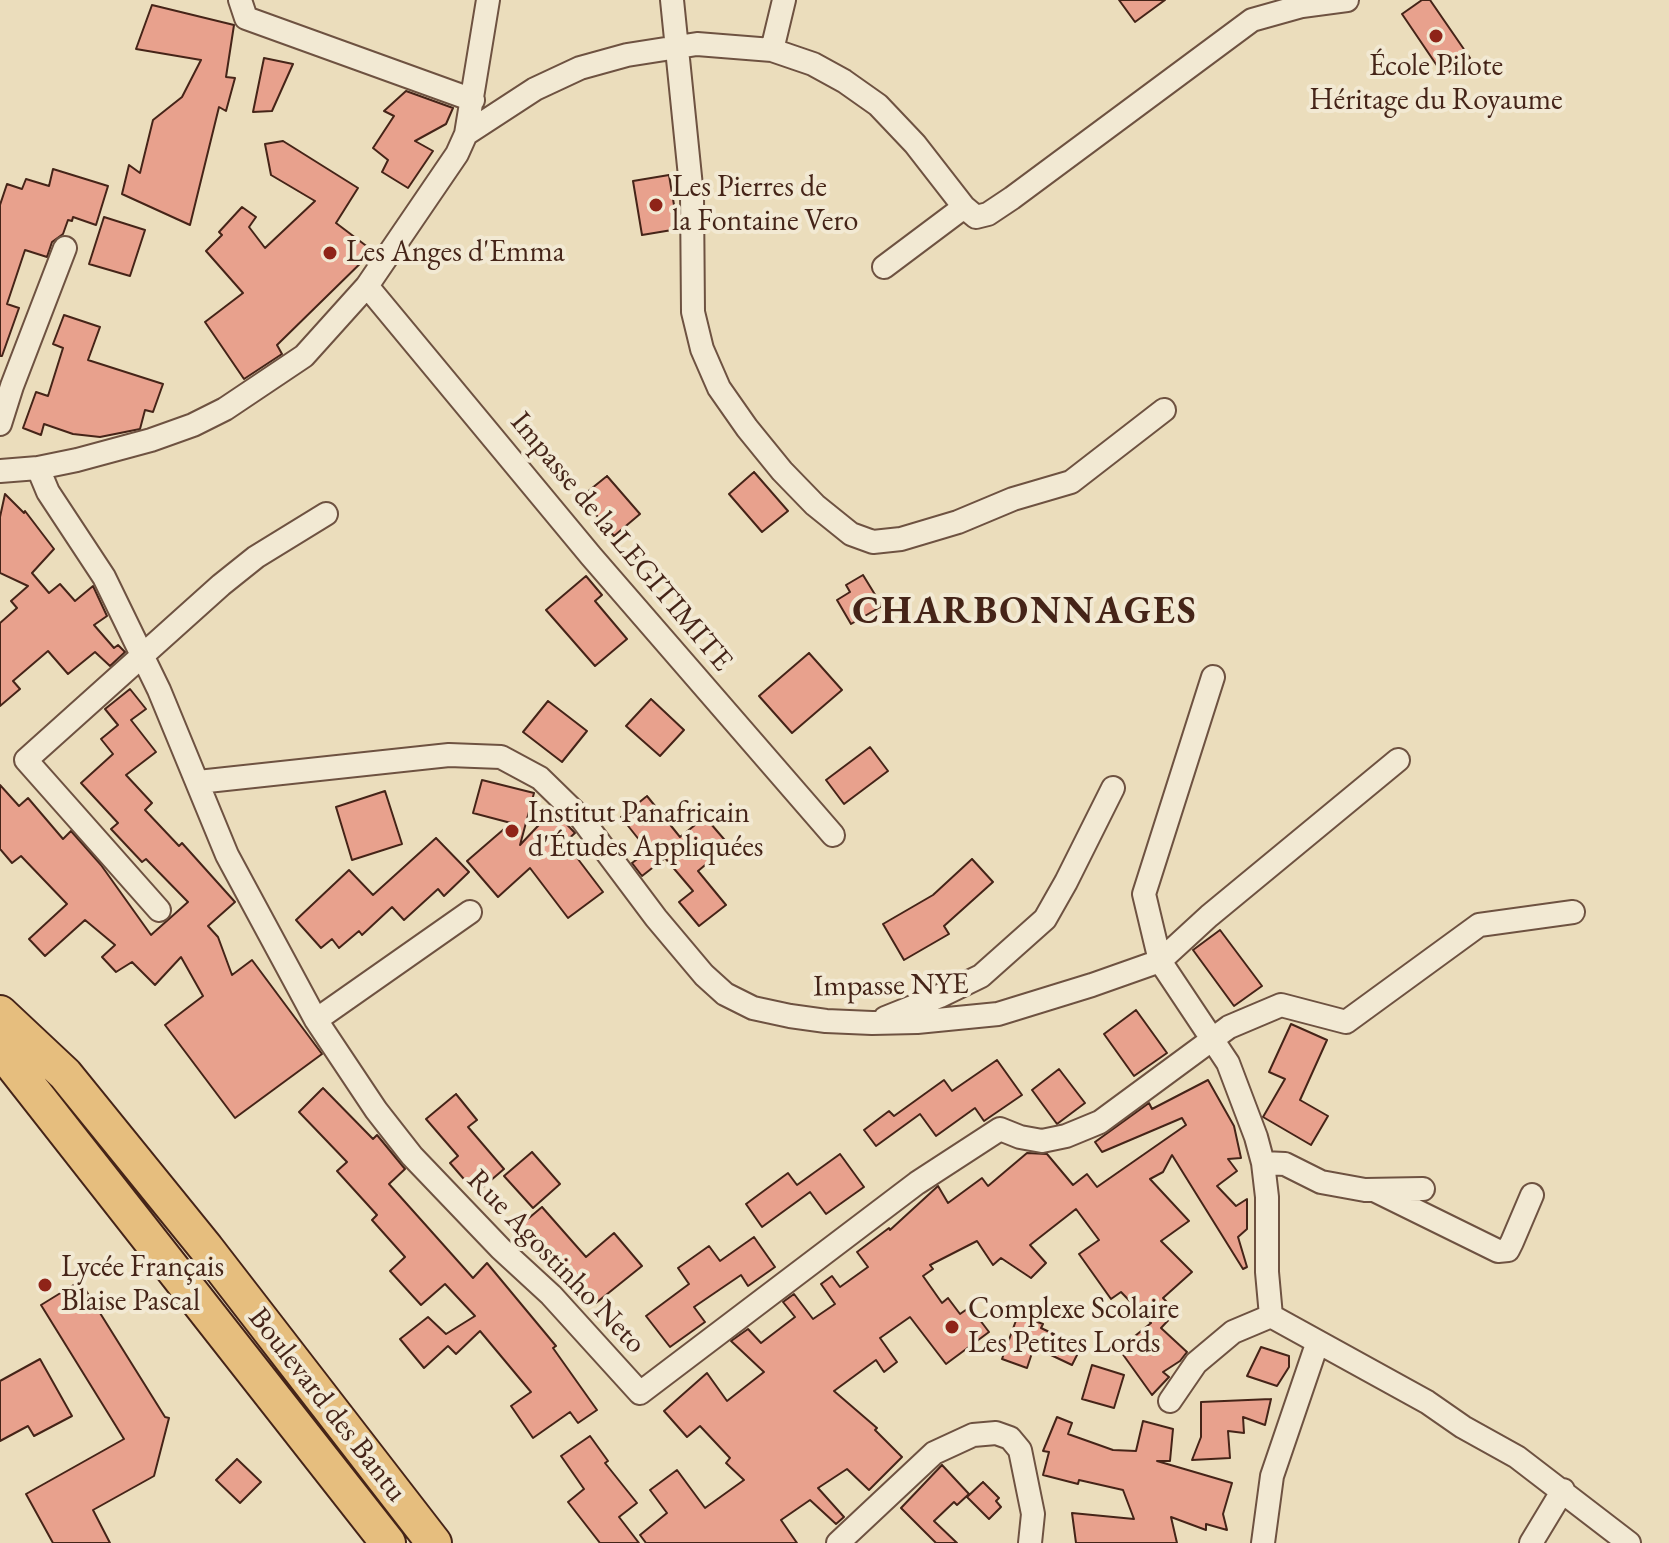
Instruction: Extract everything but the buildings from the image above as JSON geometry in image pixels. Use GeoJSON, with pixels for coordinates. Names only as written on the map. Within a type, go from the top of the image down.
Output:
{"type":"FeatureCollection","features":[{"type":"Feature","properties":{"kind":"highway"},"geometry":{"type":"LineString","coordinates":[[0,985],[57,1049],[65,1074]]}},
{"type":"Feature","properties":{"kind":"highway","name":"Boulevard des Bantu"},"geometry":{"type":"LineString","coordinates":[[0,1013],[65,1074],[215,1260],[434,1543]]}},
{"type":"Feature","properties":{"kind":"highway","name":"Boulevard des Bantu"},"geometry":{"type":"LineString","coordinates":[[0,1049],[388,1543]]}},
{"type":"Feature","properties":{"kind":"highway"},"geometry":{"type":"LineString","coordinates":[[0,1070],[55,1117]]}},
{"type":"Feature","properties":{"kind":"street"},"geometry":{"type":"LineString","coordinates":[[240,0],[246,18],[473,100]]}},
{"type":"Feature","properties":{"kind":"street"},"geometry":{"type":"LineString","coordinates":[[0,471],[38,468],[151,440],[193,425],[225,409],[304,356],[367,286],[457,154],[466,134],[473,100],[488,0]]}},
{"type":"Feature","properties":{"kind":"street"},"geometry":{"type":"LineString","coordinates":[[672,0],[692,196],[693,312],[702,349],[719,388],[755,439],[815,505],[851,534],[873,542],[901,539],[1071,482],[1164,410]]}},
{"type":"Feature","properties":{"kind":"street"},"geometry":{"type":"LineString","coordinates":[[772,50],[784,0]]}},
{"type":"Feature","properties":{"kind":"street"},"geometry":{"type":"LineString","coordinates":[[466,134],[535,89],[580,68],[627,55],[677,46],[720,44],[772,50],[813,64],[878,105],[915,144],[964,207],[976,217],[988,214],[1252,20],[1302,6],[1347,0]]}},
{"type":"Feature","properties":{"kind":"street"},"geometry":{"type":"LineString","coordinates":[[884,267],[964,207]]}},
{"type":"Feature","properties":{"kind":"street"},"geometry":{"type":"LineString","coordinates":[[0,424],[65,248]]}},
{"type":"Feature","properties":{"kind":"street","name":"Impasse de la LEGITIMITE"},"geometry":{"type":"LineString","coordinates":[[367,286],[591,556],[833,835]]}},
{"type":"Feature","properties":{"kind":"street","name":"Rue Agostinho Neto"},"geometry":{"type":"LineString","coordinates":[[38,468],[48,492],[104,577],[142,655],[227,855],[316,1020],[376,1110],[412,1156],[501,1249],[551,1295],[640,1393],[866,1220],[978,1141],[1000,1129],[1042,1141],[1066,1136],[1100,1122],[1212,1037]]}},
{"type":"Feature","properties":{"kind":"street"},"geometry":{"type":"LineString","coordinates":[[159,910],[26,760],[256,557],[326,514]]}},
{"type":"Feature","properties":{"kind":"street"},"geometry":{"type":"LineString","coordinates":[[1213,677],[1144,894],[1160,961],[1228,1063],[1263,1163],[1271,1316]]}},
{"type":"Feature","properties":{"kind":"street","name":"Impasse NYE"},"geometry":{"type":"LineString","coordinates":[[198,782],[449,755],[501,757],[540,778],[581,818],[656,918],[704,975],[725,994],[753,1008],[790,1016],[872,1023],[998,1014],[1160,961]]}},
{"type":"Feature","properties":{"kind":"street"},"geometry":{"type":"LineString","coordinates":[[1160,961],[1315,826],[1398,760]]}},
{"type":"Feature","properties":{"kind":"street"},"geometry":{"type":"LineString","coordinates":[[872,1023],[981,976],[1045,919],[1113,788]]}},
{"type":"Feature","properties":{"kind":"street"},"geometry":{"type":"LineString","coordinates":[[316,1020],[470,912]]}},
{"type":"Feature","properties":{"kind":"street"},"geometry":{"type":"LineString","coordinates":[[1212,1037],[1281,1005],[1346,1022],[1479,925],[1573,912]]}},
{"type":"Feature","properties":{"kind":"street"},"geometry":{"type":"LineString","coordinates":[[1263,1163],[1285,1164],[1321,1182],[1374,1190],[1423,1189]]}},
{"type":"Feature","properties":{"kind":"street"},"geometry":{"type":"LineString","coordinates":[[1374,1190],[1498,1251],[1508,1250],[1532,1195]]}},
{"type":"Feature","properties":{"kind":"street"},"geometry":{"type":"LineString","coordinates":[[1271,1316],[1427,1402],[1463,1427],[1517,1457],[1629,1543]]}},
{"type":"Feature","properties":{"kind":"street"},"geometry":{"type":"LineString","coordinates":[[1170,1401],[1196,1363],[1233,1332],[1271,1316]]}},
{"type":"Feature","properties":{"kind":"street"},"geometry":{"type":"LineString","coordinates":[[1263,1543],[1272,1476],[1317,1344]]}},
{"type":"Feature","properties":{"kind":"street"},"geometry":{"type":"LineString","coordinates":[[838,1543],[934,1453],[973,1435],[996,1433],[1010,1438],[1020,1450],[1033,1514],[1030,1543]]}},
{"type":"Feature","properties":{"kind":"street"},"geometry":{"type":"LineString","coordinates":[[1531,1543],[1563,1490]]}},
{"type":"Feature","properties":{"kind":"place","name":"École Pilote Héritage du Royaume"},"geometry":{"type":"Point","coordinates":[1436,36]}},
{"type":"Feature","properties":{"kind":"place","name":"Les Pierres de la Fontaine Vero"},"geometry":{"type":"Point","coordinates":[656,205]}},
{"type":"Feature","properties":{"kind":"place","name":"Les Anges d'Emma"},"geometry":{"type":"Point","coordinates":[330,253]}},
{"type":"Feature","properties":{"kind":"place","name":"Institut Panafricain d'Études Appliquées"},"geometry":{"type":"Point","coordinates":[512,831]}},
{"type":"Feature","properties":{"kind":"place","name":"Lycée Français Blaise Pascal"},"geometry":{"type":"Point","coordinates":[45,1285]}},
{"type":"Feature","properties":{"kind":"place","name":"Complexe Scolaire Les Petites Lords"},"geometry":{"type":"Point","coordinates":[952,1327]}},
{"type":"Feature","properties":{"kind":"district","name":"CHARBONNAGES"},"geometry":{"type":"Point","coordinates":[1025,613]}}]}
